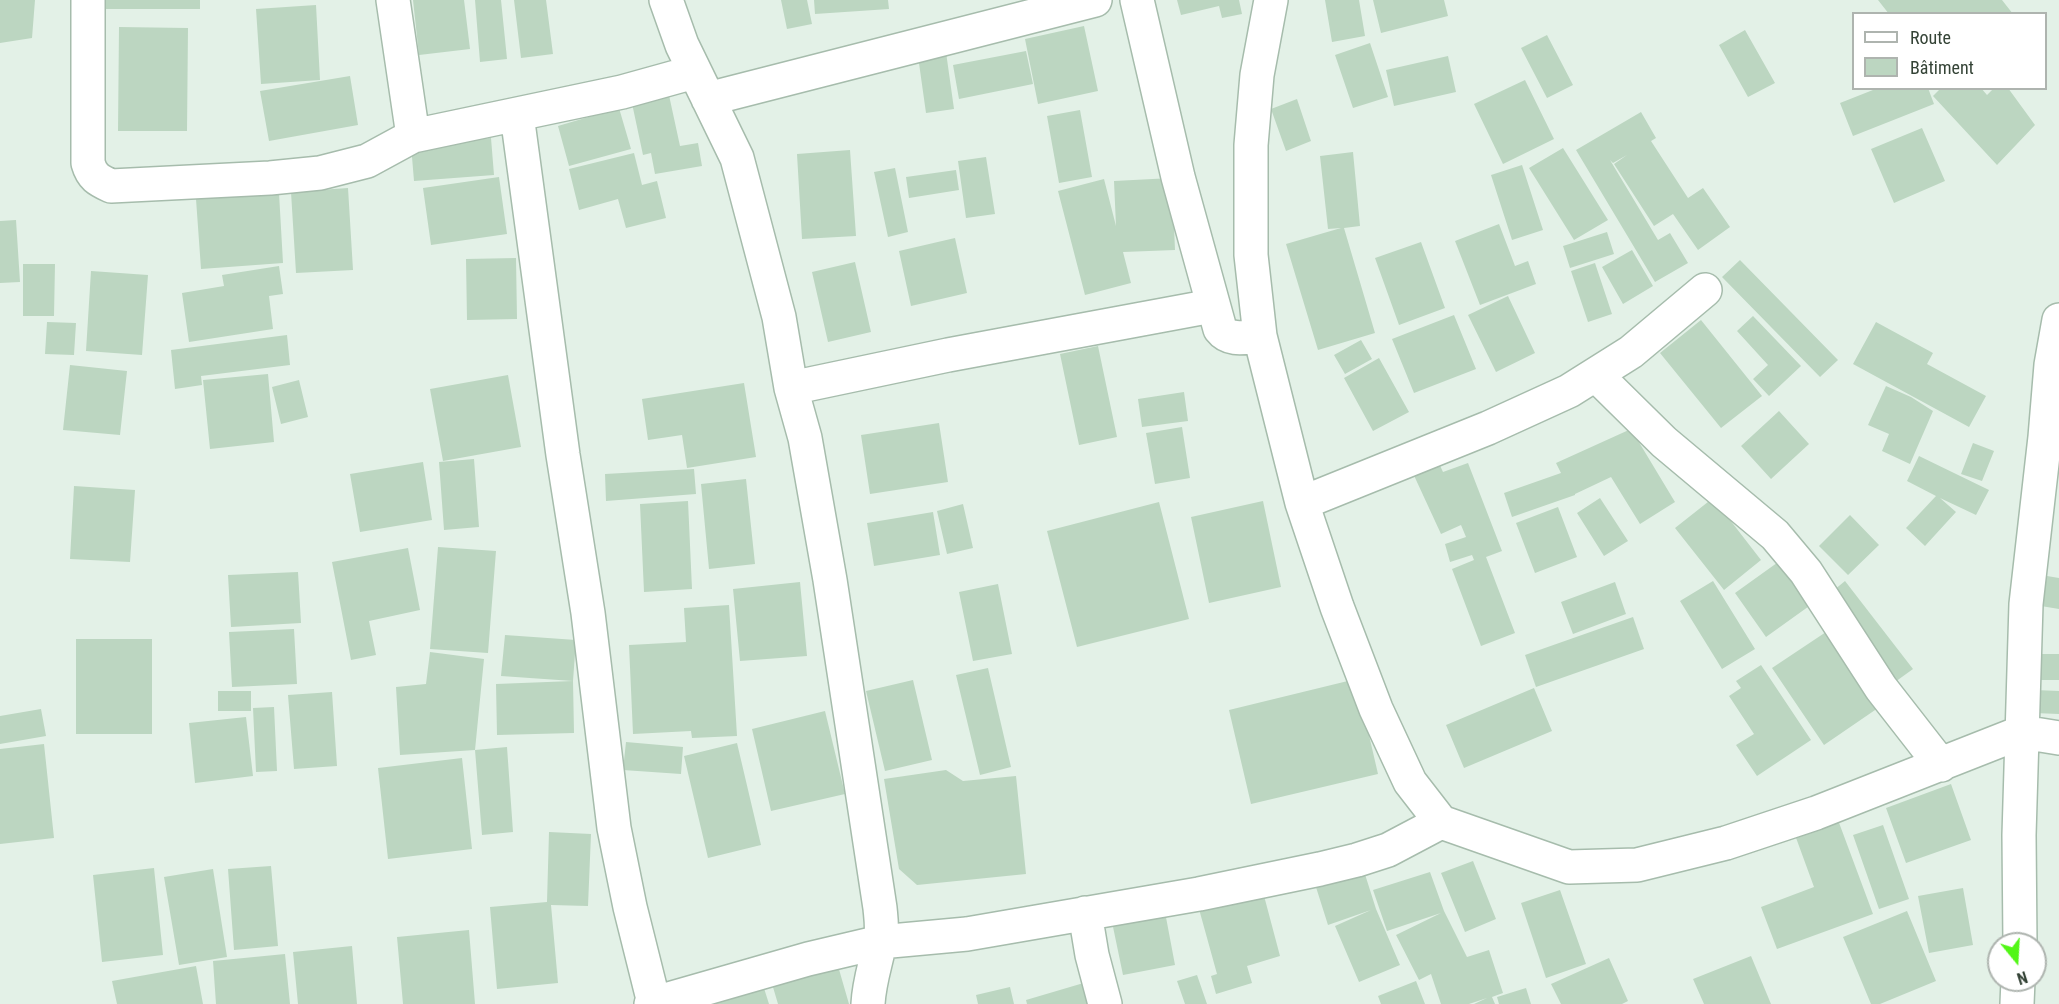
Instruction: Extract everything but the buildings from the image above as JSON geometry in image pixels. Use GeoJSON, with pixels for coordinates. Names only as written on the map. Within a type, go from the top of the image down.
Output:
{"type":"FeatureCollection","features":[{"type":"Feature","properties":{"kind":"street"},"geometry":{"type":"LineString","coordinates":[[88,0],[88,163],[91,173],[98,180],[111,186],[270,178],[320,173],[367,161],[413,136],[622,92],[701,85],[1095,0]]}},
{"type":"Feature","properties":{"kind":"street"},"geometry":{"type":"LineString","coordinates":[[393,0],[413,136]]}},
{"type":"Feature","properties":{"kind":"street"},"geometry":{"type":"LineString","coordinates":[[666,0],[682,45],[737,158],[779,317],[791,387],[805,438],[830,580],[882,925],[868,1004]]}},
{"type":"Feature","properties":{"kind":"street"},"geometry":{"type":"LineString","coordinates":[[1137,0],[1178,177],[1220,329],[1225,335],[1242,338],[1260,336]]}},
{"type":"Feature","properties":{"kind":"street"},"geometry":{"type":"LineString","coordinates":[[1271,0],[1257,75],[1251,145],[1251,255],[1260,336],[1302,503],[1337,607],[1376,709],[1410,782],[1441,822],[1569,867],[1637,865],[1726,843],[1816,813],[2022,732],[2059,738]]}},
{"type":"Feature","properties":{"kind":"street"},"geometry":{"type":"LineString","coordinates":[[517,115],[563,455],[588,613],[614,828],[652,1004],[808,959],[880,942],[967,934],[1199,894],[1357,860],[1388,849],[1441,822]]}},
{"type":"Feature","properties":{"kind":"street"},"geometry":{"type":"LineString","coordinates":[[1302,503],[1488,428],[1569,391],[1631,352],[1705,290]]}},
{"type":"Feature","properties":{"kind":"street"},"geometry":{"type":"LineString","coordinates":[[791,387],[1212,306]]}},
{"type":"Feature","properties":{"kind":"street"},"geometry":{"type":"LineString","coordinates":[[2019,932],[2019,835],[2026,604],[2051,365],[2059,320]]}},
{"type":"Feature","properties":{"kind":"street"},"geometry":{"type":"LineString","coordinates":[[1596,375],[1664,442],[1758,519],[1781,541],[1806,572],[1881,688],[1941,765]]}},
{"type":"Feature","properties":{"kind":"street"},"geometry":{"type":"LineString","coordinates":[[1085,913],[1092,955],[1105,1004]]}}]}
